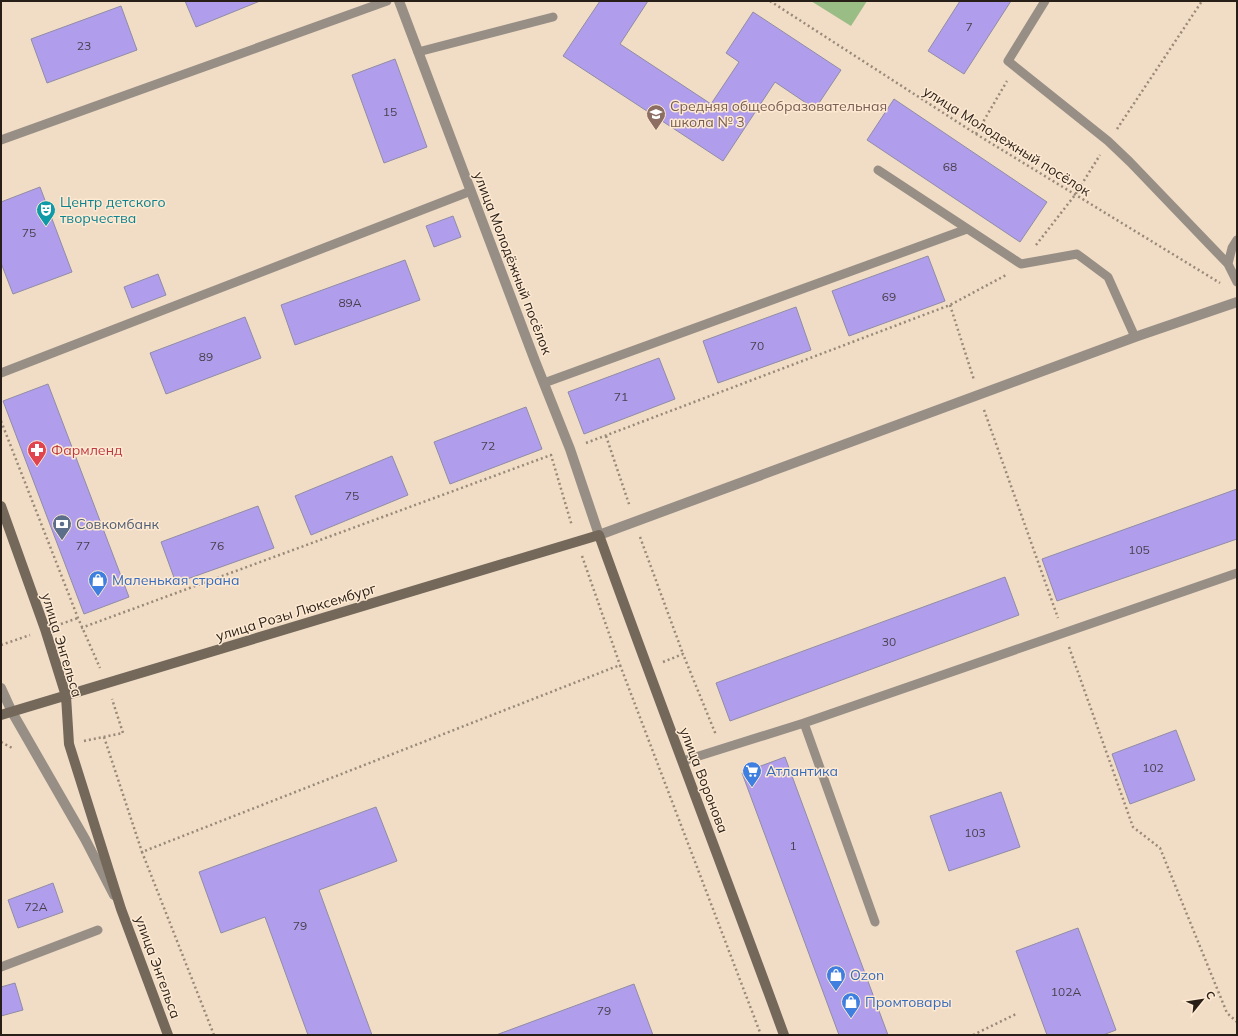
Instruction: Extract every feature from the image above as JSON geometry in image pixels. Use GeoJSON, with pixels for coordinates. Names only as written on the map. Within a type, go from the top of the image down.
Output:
{"type":"FeatureCollection","features":[{"type":"Feature","properties":{"kind":"street","name":"улица Молодёжный посёлок"},"geometry":{"type":"LineString","coordinates":[[399,1],[570,449],[599,535]]}},
{"type":"Feature","properties":{"kind":"street"},"geometry":{"type":"LineString","coordinates":[[599,535],[1136,337],[1237,302]]}},
{"type":"Feature","properties":{"kind":"street","name":"улица Энгельса"},"geometry":{"type":"LineString","coordinates":[[1,506],[45,629],[66,696],[69,744],[121,909],[168,1035]]}},
{"type":"Feature","properties":{"kind":"street","name":"улица Розы Люксембург"},"geometry":{"type":"LineString","coordinates":[[1,715],[599,535]]}},
{"type":"Feature","properties":{"kind":"street","name":"улица Воронова"},"geometry":{"type":"LineString","coordinates":[[599,535],[646,667],[683,761],[784,1035]]}},
{"type":"Feature","properties":{"kind":"street","name":"улица Энгельса"},"geometry":{"type":"LineString","coordinates":[[1,688],[12,712],[85,839],[121,909]]}},
{"type":"Feature","properties":{"kind":"lane"},"geometry":{"type":"LineString","coordinates":[[1,140],[387,1]]}},
{"type":"Feature","properties":{"kind":"lane"},"geometry":{"type":"LineString","coordinates":[[1045,1],[1008,61],[1108,141],[1130,162],[1228,264],[1237,282]]}},
{"type":"Feature","properties":{"kind":"lane"},"geometry":{"type":"LineString","coordinates":[[418,52],[553,17]]}},
{"type":"Feature","properties":{"kind":"lane"},"geometry":{"type":"LineString","coordinates":[[878,170],[1021,264],[1077,254],[1108,277],[1136,337]]}},
{"type":"Feature","properties":{"kind":"lane"},"geometry":{"type":"LineString","coordinates":[[1,372],[471,191]]}},
{"type":"Feature","properties":{"kind":"lane"},"geometry":{"type":"LineString","coordinates":[[544,383],[967,229]]}},
{"type":"Feature","properties":{"kind":"lane"},"geometry":{"type":"LineString","coordinates":[[1228,264],[1232,248],[1237,240]]}},
{"type":"Feature","properties":{"kind":"lane"},"geometry":{"type":"LineString","coordinates":[[683,761],[804,724],[1237,573]]}},
{"type":"Feature","properties":{"kind":"lane"},"geometry":{"type":"LineString","coordinates":[[804,724],[875,922]]}},
{"type":"Feature","properties":{"kind":"lane"},"geometry":{"type":"LineString","coordinates":[[1,968],[98,930]]}},
{"type":"Feature","properties":{"kind":"path","name":"улица Молодежный посёлок"},"geometry":{"type":"LineString","coordinates":[[770,1],[976,134],[1224,286]]}},
{"type":"Feature","properties":{"kind":"path"},"geometry":{"type":"LineString","coordinates":[[82,628],[606,436],[950,305],[1009,274],[1021,264],[1075,195],[1108,141],[1202,1]]}},
{"type":"Feature","properties":{"kind":"path"},"geometry":{"type":"LineString","coordinates":[[950,305],[979,396],[1133,827],[1160,848],[1227,1013],[1237,1022]]}},
{"type":"Feature","properties":{"kind":"path"},"geometry":{"type":"LineString","coordinates":[[1,422],[82,628],[107,684],[123,733]]}},
{"type":"Feature","properties":{"kind":"path"},"geometry":{"type":"LineString","coordinates":[[606,436],[635,523],[683,654],[717,739]]}},
{"type":"Feature","properties":{"kind":"path"},"geometry":{"type":"LineString","coordinates":[[551,455],[577,542],[620,665],[761,1035]]}},
{"type":"Feature","properties":{"kind":"path"},"geometry":{"type":"LineString","coordinates":[[646,667],[683,654]]}},
{"type":"Feature","properties":{"kind":"path"},"geometry":{"type":"LineString","coordinates":[[142,852],[620,665]]}},
{"type":"Feature","properties":{"kind":"path"},"geometry":{"type":"LineString","coordinates":[[104,737],[142,852],[214,1035]]}},
{"type":"Feature","properties":{"kind":"path"},"geometry":{"type":"LineString","coordinates":[[973,1035],[1016,1014]]}},
{"type":"Feature","properties":{"kind":"green space"},"geometry":{"type":"Polygon","coordinates":[[[811,1],[867,1],[851,26],[811,1]]]}},
{"type":"Feature","properties":{"kind":"building"},"geometry":{"type":"Polygon","coordinates":[[[185,1],[260,1],[196,27],[185,1]]]}},
{"type":"Feature","properties":{"kind":"building"},"geometry":{"type":"Polygon","coordinates":[[[600,1],[648,1],[620,44],[711,104],[739,62],[726,53],[753,12],[841,70],[815,109],[775,82],[723,161],[563,56],[600,1]]]}},
{"type":"Feature","properties":{"kind":"building"},"geometry":{"type":"Polygon","coordinates":[[[960,1],[1011,1],[964,74],[928,51],[960,1]]]}},
{"type":"Feature","properties":{"kind":"building"},"geometry":{"type":"Polygon","coordinates":[[[121,6],[137,50],[47,83],[31,39],[121,6]]]}},
{"type":"Feature","properties":{"kind":"building"},"geometry":{"type":"Polygon","coordinates":[[[395,59],[427,147],[384,163],[352,75],[395,59]]]}},
{"type":"Feature","properties":{"kind":"building"},"geometry":{"type":"Polygon","coordinates":[[[894,99],[1047,202],[1020,242],[867,140],[894,99]]]}},
{"type":"Feature","properties":{"kind":"building"},"geometry":{"type":"Polygon","coordinates":[[[40,187],[72,272],[13,294],[1,263],[1,202],[40,187]]]}},
{"type":"Feature","properties":{"kind":"building"},"geometry":{"type":"Polygon","coordinates":[[[453,216],[461,237],[434,247],[426,226],[453,216]]]}},
{"type":"Feature","properties":{"kind":"building"},"geometry":{"type":"Polygon","coordinates":[[[928,256],[945,301],[849,336],[832,291],[928,256]]]}},
{"type":"Feature","properties":{"kind":"building"},"geometry":{"type":"Polygon","coordinates":[[[405,260],[420,300],[295,345],[281,305],[405,260]]]}},
{"type":"Feature","properties":{"kind":"building"},"geometry":{"type":"Polygon","coordinates":[[[158,274],[166,295],[132,308],[124,287],[158,274]]]}},
{"type":"Feature","properties":{"kind":"building"},"geometry":{"type":"Polygon","coordinates":[[[796,307],[811,350],[718,383],[703,341],[796,307]]]}},
{"type":"Feature","properties":{"kind":"building"},"geometry":{"type":"Polygon","coordinates":[[[245,317],[261,358],[166,394],[150,353],[245,317]]]}},
{"type":"Feature","properties":{"kind":"building"},"geometry":{"type":"Polygon","coordinates":[[[659,358],[675,399],[584,434],[568,392],[659,358]]]}},
{"type":"Feature","properties":{"kind":"building"},"geometry":{"type":"Polygon","coordinates":[[[48,384],[129,597],[84,614],[3,401],[48,384]]]}},
{"type":"Feature","properties":{"kind":"building"},"geometry":{"type":"Polygon","coordinates":[[[526,407],[542,449],[450,484],[434,442],[526,407]]]}},
{"type":"Feature","properties":{"kind":"building"},"geometry":{"type":"Polygon","coordinates":[[[392,456],[408,495],[311,535],[295,496],[392,456]]]}},
{"type":"Feature","properties":{"kind":"building"},"geometry":{"type":"Polygon","coordinates":[[[1237,489],[1237,539],[1057,601],[1042,559],[1237,489]]]}},
{"type":"Feature","properties":{"kind":"building"},"geometry":{"type":"Polygon","coordinates":[[[258,506],[274,548],[176,583],[161,542],[258,506]]]}},
{"type":"Feature","properties":{"kind":"building"},"geometry":{"type":"Polygon","coordinates":[[[1005,577],[1019,615],[730,721],[716,683],[1005,577]]]}},
{"type":"Feature","properties":{"kind":"building"},"geometry":{"type":"Polygon","coordinates":[[[1176,730],[1195,780],[1130,804],[1112,754],[1176,730]]]}},
{"type":"Feature","properties":{"kind":"building"},"geometry":{"type":"Polygon","coordinates":[[[785,757],[888,1035],[839,1035],[742,773],[785,757]]]}},
{"type":"Feature","properties":{"kind":"building"},"geometry":{"type":"Polygon","coordinates":[[[1001,792],[1020,847],[949,871],[930,816],[1001,792]]]}},
{"type":"Feature","properties":{"kind":"building"},"geometry":{"type":"Polygon","coordinates":[[[376,807],[397,861],[319,890],[372,1035],[308,1035],[265,917],[221,933],[199,872],[376,807]]]}},
{"type":"Feature","properties":{"kind":"building"},"geometry":{"type":"Polygon","coordinates":[[[53,883],[63,912],[18,928],[8,900],[53,883]]]}},
{"type":"Feature","properties":{"kind":"building"},"geometry":{"type":"Polygon","coordinates":[[[1078,928],[1116,1030],[1103,1035],[1047,1035],[1016,951],[1078,928]]]}},
{"type":"Feature","properties":{"kind":"building"},"geometry":{"type":"Polygon","coordinates":[[[15,983],[23,1010],[1,1016],[1,987],[15,983]]]}},
{"type":"Feature","properties":{"kind":"building"},"geometry":{"type":"Polygon","coordinates":[[[634,984],[653,1035],[496,1035],[634,984]]]}},
{"type":"Feature","properties":{"kind":"place","name":"Средняя общеобразовательная школа № 3"},"geometry":{"type":"Point","coordinates":[656,131]}},
{"type":"Feature","properties":{"kind":"place","name":"Центр детского творчества"},"geometry":{"type":"Point","coordinates":[46,227]}},
{"type":"Feature","properties":{"kind":"place","name":"Фармленд"},"geometry":{"type":"Point","coordinates":[37,467]}},
{"type":"Feature","properties":{"kind":"place","name":"Совкомбанк"},"geometry":{"type":"Point","coordinates":[62,541]}},
{"type":"Feature","properties":{"kind":"place","name":"Маленькая страна"},"geometry":{"type":"Point","coordinates":[98,597]}},
{"type":"Feature","properties":{"kind":"place","name":"Атлантика"},"geometry":{"type":"Point","coordinates":[752,788]}},
{"type":"Feature","properties":{"kind":"place","name":"Ozon"},"geometry":{"type":"Point","coordinates":[836,992]}},
{"type":"Feature","properties":{"kind":"place","name":"Промтовары"},"geometry":{"type":"Point","coordinates":[851,1019]}}]}
